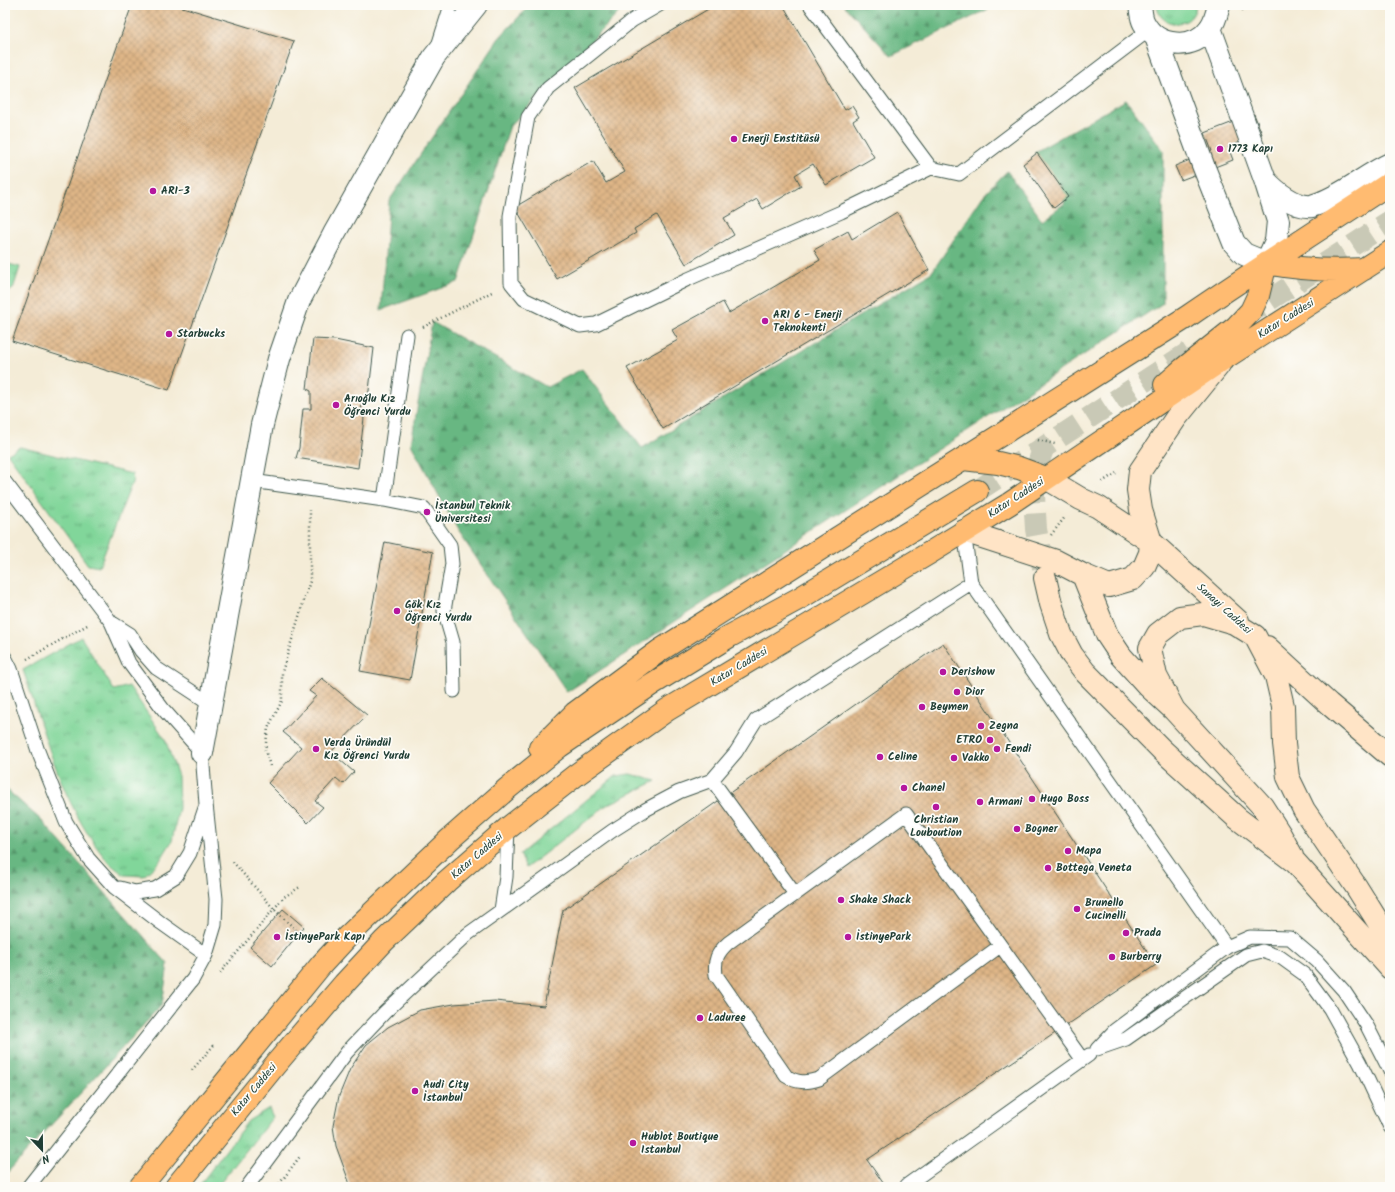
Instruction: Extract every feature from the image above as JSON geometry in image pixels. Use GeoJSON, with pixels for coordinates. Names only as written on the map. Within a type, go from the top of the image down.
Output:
{"type":"FeatureCollection","features":[{"type":"Feature","properties":{"kind":"main road"},"geometry":{"type":"LineString","coordinates":[[508,788],[542,746],[575,713],[659,651],[1187,317],[1266,263],[1307,238],[1390,182]]}},
{"type":"Feature","properties":{"kind":"main road","name":"Katar Caddesi"},"geometry":{"type":"LineString","coordinates":[[176,1187],[252,1093],[384,941],[447,881],[508,828],[576,775],[667,710],[932,552],[1009,504],[1225,358],[1390,252]]}},
{"type":"Feature","properties":{"kind":"main road"},"geometry":{"type":"LineString","coordinates":[[1266,263],[1310,268],[1347,270],[1364,269]]}},
{"type":"Feature","properties":{"kind":"main road"},"geometry":{"type":"LineString","coordinates":[[1122,428],[1146,402],[1182,369],[1236,327],[1251,311],[1258,296],[1266,263]]}},
{"type":"Feature","properties":{"kind":"main road"},"geometry":{"type":"LineString","coordinates":[[963,459],[998,463],[1019,468],[1046,478]]}},
{"type":"Feature","properties":{"kind":"main road"},"geometry":{"type":"LineString","coordinates":[[140,1187],[321,965],[346,937],[450,839],[508,788],[560,746],[652,684],[730,636],[800,598],[977,491]]}},
{"type":"Feature","properties":{"kind":"street"},"geometry":{"type":"LineString","coordinates":[[202,752],[262,425],[279,359],[299,301],[334,234],[434,57],[476,5]]}},
{"type":"Feature","properties":{"kind":"street"},"geometry":{"type":"LineString","coordinates":[[1143,18],[1165,42],[1185,44],[1204,36],[1215,19],[1219,5]]}},
{"type":"Feature","properties":{"kind":"street"},"geometry":{"type":"LineString","coordinates":[[1143,18],[1234,242],[1244,254],[1266,263],[1276,241],[1278,221],[1265,180],[1210,28]]}},
{"type":"Feature","properties":{"kind":"street"},"geometry":{"type":"LineString","coordinates":[[1265,180],[1275,191],[1300,205],[1312,206],[1331,199],[1379,169],[1390,164]]}},
{"type":"Feature","properties":{"kind":"street"},"geometry":{"type":"LineString","coordinates":[[964,531],[1056,561],[1109,586],[1133,579],[1144,567],[1150,553],[1151,542],[1141,510],[1138,490],[1140,471],[1176,418],[1225,358]]}},
{"type":"Feature","properties":{"kind":"street","name":"Sanayi Caddesi"},"geometry":{"type":"LineString","coordinates":[[1046,478],[1081,499],[1098,507],[1151,542],[1329,704],[1390,756]]}},
{"type":"Feature","properties":{"kind":"street"},"geometry":{"type":"LineString","coordinates":[[1083,575],[1107,636],[1121,656],[1148,686],[1174,710],[1262,806],[1296,863]]}},
{"type":"Feature","properties":{"kind":"street"},"geometry":{"type":"LineString","coordinates":[[1045,578],[1051,604],[1061,634],[1072,655],[1085,672],[1162,750],[1236,818],[1296,863],[1390,968]]}},
{"type":"Feature","properties":{"kind":"street"},"geometry":{"type":"LineString","coordinates":[[1174,710],[1156,676],[1150,648],[1158,634],[1180,617],[1203,614],[1234,623],[1255,636],[1276,676],[1283,706],[1284,744],[1288,777],[1304,810],[1357,888],[1390,941]]}},
{"type":"Feature","properties":{"kind":"lane"},"geometry":{"type":"LineString","coordinates":[[434,57],[451,5]]}},
{"type":"Feature","properties":{"kind":"lane"},"geometry":{"type":"LineString","coordinates":[[659,5],[633,20],[548,88],[528,117],[510,216],[511,283],[524,299],[580,326],[596,324],[686,280],[841,212],[931,168],[959,174],[1143,18]]}},
{"type":"Feature","properties":{"kind":"lane"},"geometry":{"type":"LineString","coordinates":[[810,5],[931,168]]}},
{"type":"Feature","properties":{"kind":"lane"},"geometry":{"type":"LineString","coordinates":[[384,500],[407,335]]}},
{"type":"Feature","properties":{"kind":"lane"},"geometry":{"type":"LineString","coordinates":[[252,481],[384,500],[424,508],[450,545],[452,564],[444,611],[453,642],[454,691]]}},
{"type":"Feature","properties":{"kind":"lane"},"geometry":{"type":"LineString","coordinates":[[5,482],[108,618],[129,663],[163,709],[202,752],[216,899],[215,925],[206,955],[194,979],[28,1187]]}},
{"type":"Feature","properties":{"kind":"lane"},"geometry":{"type":"LineString","coordinates":[[964,531],[972,583],[1227,947]]}},
{"type":"Feature","properties":{"kind":"lane"},"geometry":{"type":"LineString","coordinates":[[247,1187],[347,1052],[386,1012],[468,934],[612,831],[645,810],[679,792],[712,780],[736,752],[756,720],[972,583]]}},
{"type":"Feature","properties":{"kind":"lane"},"geometry":{"type":"LineString","coordinates":[[108,618],[130,634],[141,652],[156,668],[211,704]]}},
{"type":"Feature","properties":{"kind":"lane"},"geometry":{"type":"LineString","coordinates":[[5,657],[11,669],[38,751],[66,822],[88,858],[114,887],[206,955]]}},
{"type":"Feature","properties":{"kind":"lane"},"geometry":{"type":"LineString","coordinates":[[712,780],[795,894]]}},
{"type":"Feature","properties":{"kind":"lane"},"geometry":{"type":"LineString","coordinates":[[114,887],[135,892],[155,889],[176,876],[190,853],[206,804]]}},
{"type":"Feature","properties":{"kind":"lane"},"geometry":{"type":"LineString","coordinates":[[1000,946],[819,1079],[810,1082],[800,1082],[792,1080],[786,1076],[716,975],[715,967],[716,959],[728,942],[906,814],[1082,1059]]}},
{"type":"Feature","properties":{"kind":"lane"},"geometry":{"type":"LineString","coordinates":[[501,910],[506,877],[508,828]]}},
{"type":"Feature","properties":{"kind":"lane"},"geometry":{"type":"LineString","coordinates":[[907,1185],[1097,1049],[1115,1030],[1227,947],[1250,937],[1290,938],[1317,961],[1344,991],[1366,1024],[1390,1071]]}},
{"type":"Feature","properties":{"kind":"lane"},"geometry":{"type":"LineString","coordinates":[[1097,1049],[1126,1039],[1246,955],[1262,951],[1280,957],[1305,975],[1330,1009],[1360,1063],[1390,1128]]}},
{"type":"Feature","properties":{"kind":"path"},"geometry":{"type":"LineString","coordinates":[[407,335],[511,283]]}},
{"type":"Feature","properties":{"kind":"path"},"geometry":{"type":"LineString","coordinates":[[270,766],[266,750],[268,728],[282,701],[282,672],[310,582],[310,510]]}},
{"type":"Feature","properties":{"kind":"path"},"geometry":{"type":"LineString","coordinates":[[11,669],[108,618]]}},
{"type":"Feature","properties":{"kind":"path"},"geometry":{"type":"LineString","coordinates":[[212,857],[230,859],[274,909],[302,936]]}},
{"type":"Feature","properties":{"kind":"path"},"geometry":{"type":"LineString","coordinates":[[222,971],[284,897],[300,887]]}},
{"type":"Feature","properties":{"kind":"path"},"geometry":{"type":"LineString","coordinates":[[192,1070],[214,1045]]}},
{"type":"Feature","properties":{"kind":"path"},"geometry":{"type":"LineString","coordinates":[[277,1187],[301,1156]]}},
{"type":"Feature","properties":{"kind":"green space"},"geometry":{"type":"Polygon","coordinates":[[[530,5],[626,5],[510,126],[458,282],[381,310],[389,201],[499,38],[530,5]]]}},
{"type":"Feature","properties":{"kind":"green space"},"geometry":{"type":"Polygon","coordinates":[[[844,5],[997,5],[891,56],[844,5]]]}},
{"type":"Feature","properties":{"kind":"green space"},"geometry":{"type":"Polygon","coordinates":[[[1157,5],[1196,5],[1194,13],[1189,19],[1176,23],[1163,19],[1159,13],[1157,5]]]}},
{"type":"Feature","properties":{"kind":"green space"},"geometry":{"type":"Polygon","coordinates":[[[1126,100],[1163,150],[1163,303],[567,692],[458,531],[411,444],[432,322],[547,387],[582,369],[642,448],[932,272],[983,196],[1007,171],[1042,220],[1065,203],[1035,152],[1126,100]]]}},
{"type":"Feature","properties":{"kind":"green space"},"geometry":{"type":"Polygon","coordinates":[[[5,263],[20,267],[13,289],[5,294],[5,263]]]}},
{"type":"Feature","properties":{"kind":"green space"},"geometry":{"type":"Polygon","coordinates":[[[20,447],[132,474],[133,480],[99,567],[88,565],[8,454],[20,447]]]}},
{"type":"Feature","properties":{"kind":"green space"},"geometry":{"type":"Polygon","coordinates":[[[81,637],[114,690],[129,686],[165,739],[178,776],[179,808],[172,841],[159,862],[144,876],[124,875],[106,860],[76,814],[65,791],[47,743],[23,670],[81,637]]]}},
{"type":"Feature","properties":{"kind":"green space"},"geometry":{"type":"Polygon","coordinates":[[[630,774],[656,781],[607,805],[526,868],[520,854],[616,776],[630,774]]]}},
{"type":"Feature","properties":{"kind":"green space"},"geometry":{"type":"Polygon","coordinates":[[[5,788],[41,820],[168,964],[162,1005],[5,1175],[5,788]]]}},
{"type":"Feature","properties":{"kind":"green space"},"geometry":{"type":"Polygon","coordinates":[[[269,1108],[273,1117],[217,1187],[198,1187],[248,1121],[269,1108]]]}},
{"type":"Feature","properties":{"kind":"building","name":"ARI-3"},"geometry":{"type":"Polygon","coordinates":[[[132,5],[176,5],[294,41],[169,390],[12,341],[132,5]]]}},
{"type":"Feature","properties":{"kind":"building","name":"Enerji Enstitüsü"},"geometry":{"type":"Polygon","coordinates":[[[715,5],[783,5],[845,110],[852,106],[859,117],[853,121],[874,157],[826,185],[813,164],[795,175],[801,186],[763,209],[757,199],[724,218],[734,235],[686,264],[657,215],[634,229],[636,233],[557,279],[515,207],[593,161],[606,183],[625,172],[575,88],[715,5]]]}},
{"type":"Feature","properties":{"kind":"building","name":"1773 Kapı"},"geometry":{"type":"Polygon","coordinates":[[[1254,114],[1262,134],[1228,147],[1233,160],[1181,180],[1175,166],[1212,151],[1205,133],[1254,114]]]}},
{"type":"Feature","properties":{"kind":"building"},"geometry":{"type":"Polygon","coordinates":[[[1037,153],[1068,197],[1054,208],[1023,164],[1037,153]]]}},
{"type":"Feature","properties":{"kind":"building","name":"ARI 6 - Enerji Teknokenti"},"geometry":{"type":"Polygon","coordinates":[[[897,212],[929,270],[663,429],[627,368],[678,340],[672,330],[723,302],[729,313],[820,260],[814,250],[848,231],[852,239],[897,212]]]}},
{"type":"Feature","properties":{"kind":"building","name":"Arıoğlu Kız Öğrenci Yurdu"},"geometry":{"type":"Polygon","coordinates":[[[313,339],[335,340],[374,348],[368,399],[362,401],[361,415],[364,418],[358,468],[296,458],[299,448],[303,409],[311,409],[311,391],[307,389],[313,339]]]}},
{"type":"Feature","properties":{"kind":"building","name":"Gök Kız Öğrenci Yurdu"},"geometry":{"type":"Polygon","coordinates":[[[385,542],[433,552],[410,680],[360,671],[385,542]]]}},
{"type":"Feature","properties":{"kind":"building","name":"İstinyePark"},"geometry":{"type":"Polygon","coordinates":[[[943,643],[1156,965],[867,1160],[886,1187],[351,1187],[336,1146],[333,1126],[339,1096],[350,1069],[366,1045],[388,1027],[420,1010],[454,1004],[495,1001],[544,1006],[563,910],[943,643]]]}},
{"type":"Feature","properties":{"kind":"building","name":"Verda Üründül Kız Öğrenci Yurdu"},"geometry":{"type":"Polygon","coordinates":[[[322,678],[367,715],[331,752],[354,772],[343,784],[336,778],[315,801],[323,807],[308,823],[268,783],[301,747],[283,732],[316,696],[309,691],[322,678]]]}},
{"type":"Feature","properties":{"kind":"building","name":"İstinyePark Kapı"},"geometry":{"type":"Polygon","coordinates":[[[283,909],[304,927],[272,966],[250,947],[283,909]]]}},
{"type":"Feature","properties":{"kind":"tunnel"},"geometry":{"type":"LineString","coordinates":[[1242,318],[1390,221]]}},
{"type":"Feature","properties":{"kind":"tunnel"},"geometry":{"type":"LineString","coordinates":[[977,491],[1197,347]]}},
{"type":"Feature","properties":{"kind":"tunnel"},"geometry":{"type":"LineString","coordinates":[[1043,449],[1033,479],[1036,529],[1044,573]]}},
{"type":"Feature","properties":{"kind":"place","name":"Enerji Enstitüsü"},"geometry":{"type":"Point","coordinates":[734,139]}},
{"type":"Feature","properties":{"kind":"place","name":"1773 Kapı"},"geometry":{"type":"Point","coordinates":[1220,149]}},
{"type":"Feature","properties":{"kind":"place","name":"ARI-3"},"geometry":{"type":"Point","coordinates":[153,191]}},
{"type":"Feature","properties":{"kind":"place","name":"ARI 6 - Enerji Teknokenti"},"geometry":{"type":"Point","coordinates":[765,321]}},
{"type":"Feature","properties":{"kind":"place","name":"Starbucks"},"geometry":{"type":"Point","coordinates":[169,334]}},
{"type":"Feature","properties":{"kind":"place","name":"Arıoğlu Kız Öğrenci Yurdu"},"geometry":{"type":"Point","coordinates":[336,405]}},
{"type":"Feature","properties":{"kind":"place","name":"İstanbul Teknik Üniversitesi"},"geometry":{"type":"Point","coordinates":[427,512]}},
{"type":"Feature","properties":{"kind":"place","name":"Gök Kız Öğrenci Yurdu"},"geometry":{"type":"Point","coordinates":[397,611]}},
{"type":"Feature","properties":{"kind":"place","name":"Derishow"},"geometry":{"type":"Point","coordinates":[943,672]}},
{"type":"Feature","properties":{"kind":"place","name":"Dior"},"geometry":{"type":"Point","coordinates":[957,692]}},
{"type":"Feature","properties":{"kind":"place","name":"Beymen"},"geometry":{"type":"Point","coordinates":[922,707]}},
{"type":"Feature","properties":{"kind":"place","name":"Zegna"},"geometry":{"type":"Point","coordinates":[981,726]}},
{"type":"Feature","properties":{"kind":"place","name":"ETRO"},"geometry":{"type":"Point","coordinates":[990,740]}},
{"type":"Feature","properties":{"kind":"place","name":"Verda Üründül Kız Öğrenci Yurdu"},"geometry":{"type":"Point","coordinates":[316,749]}},
{"type":"Feature","properties":{"kind":"place","name":"Fendi"},"geometry":{"type":"Point","coordinates":[997,749]}},
{"type":"Feature","properties":{"kind":"place","name":"Celine"},"geometry":{"type":"Point","coordinates":[880,757]}},
{"type":"Feature","properties":{"kind":"place","name":"Vakko"},"geometry":{"type":"Point","coordinates":[954,758]}},
{"type":"Feature","properties":{"kind":"place","name":"Chanel"},"geometry":{"type":"Point","coordinates":[904,788]}},
{"type":"Feature","properties":{"kind":"place","name":"Hugo Boss"},"geometry":{"type":"Point","coordinates":[1032,799]}},
{"type":"Feature","properties":{"kind":"place","name":"Armani"},"geometry":{"type":"Point","coordinates":[980,802]}},
{"type":"Feature","properties":{"kind":"place","name":"Christian Louboution"},"geometry":{"type":"Point","coordinates":[936,807]}},
{"type":"Feature","properties":{"kind":"place","name":"Bogner"},"geometry":{"type":"Point","coordinates":[1017,829]}},
{"type":"Feature","properties":{"kind":"place","name":"Mapa"},"geometry":{"type":"Point","coordinates":[1068,851]}},
{"type":"Feature","properties":{"kind":"place","name":"Bottega Veneta"},"geometry":{"type":"Point","coordinates":[1048,868]}},
{"type":"Feature","properties":{"kind":"place","name":"Shake Shack"},"geometry":{"type":"Point","coordinates":[841,900]}},
{"type":"Feature","properties":{"kind":"place","name":"Brunello Cucinelli"},"geometry":{"type":"Point","coordinates":[1077,909]}},
{"type":"Feature","properties":{"kind":"place","name":"Prada"},"geometry":{"type":"Point","coordinates":[1126,933]}},
{"type":"Feature","properties":{"kind":"place","name":"İstinyePark Kapı"},"geometry":{"type":"Point","coordinates":[277,937]}},
{"type":"Feature","properties":{"kind":"place","name":"İstinyePark"},"geometry":{"type":"Point","coordinates":[848,937]}},
{"type":"Feature","properties":{"kind":"place","name":"Burberry"},"geometry":{"type":"Point","coordinates":[1112,957]}},
{"type":"Feature","properties":{"kind":"place","name":"Laduree"},"geometry":{"type":"Point","coordinates":[700,1018]}},
{"type":"Feature","properties":{"kind":"place","name":"Audi City İstanbul"},"geometry":{"type":"Point","coordinates":[415,1091]}},
{"type":"Feature","properties":{"kind":"place","name":"Hublot Boutique Istanbul"},"geometry":{"type":"Point","coordinates":[633,1143]}}]}
